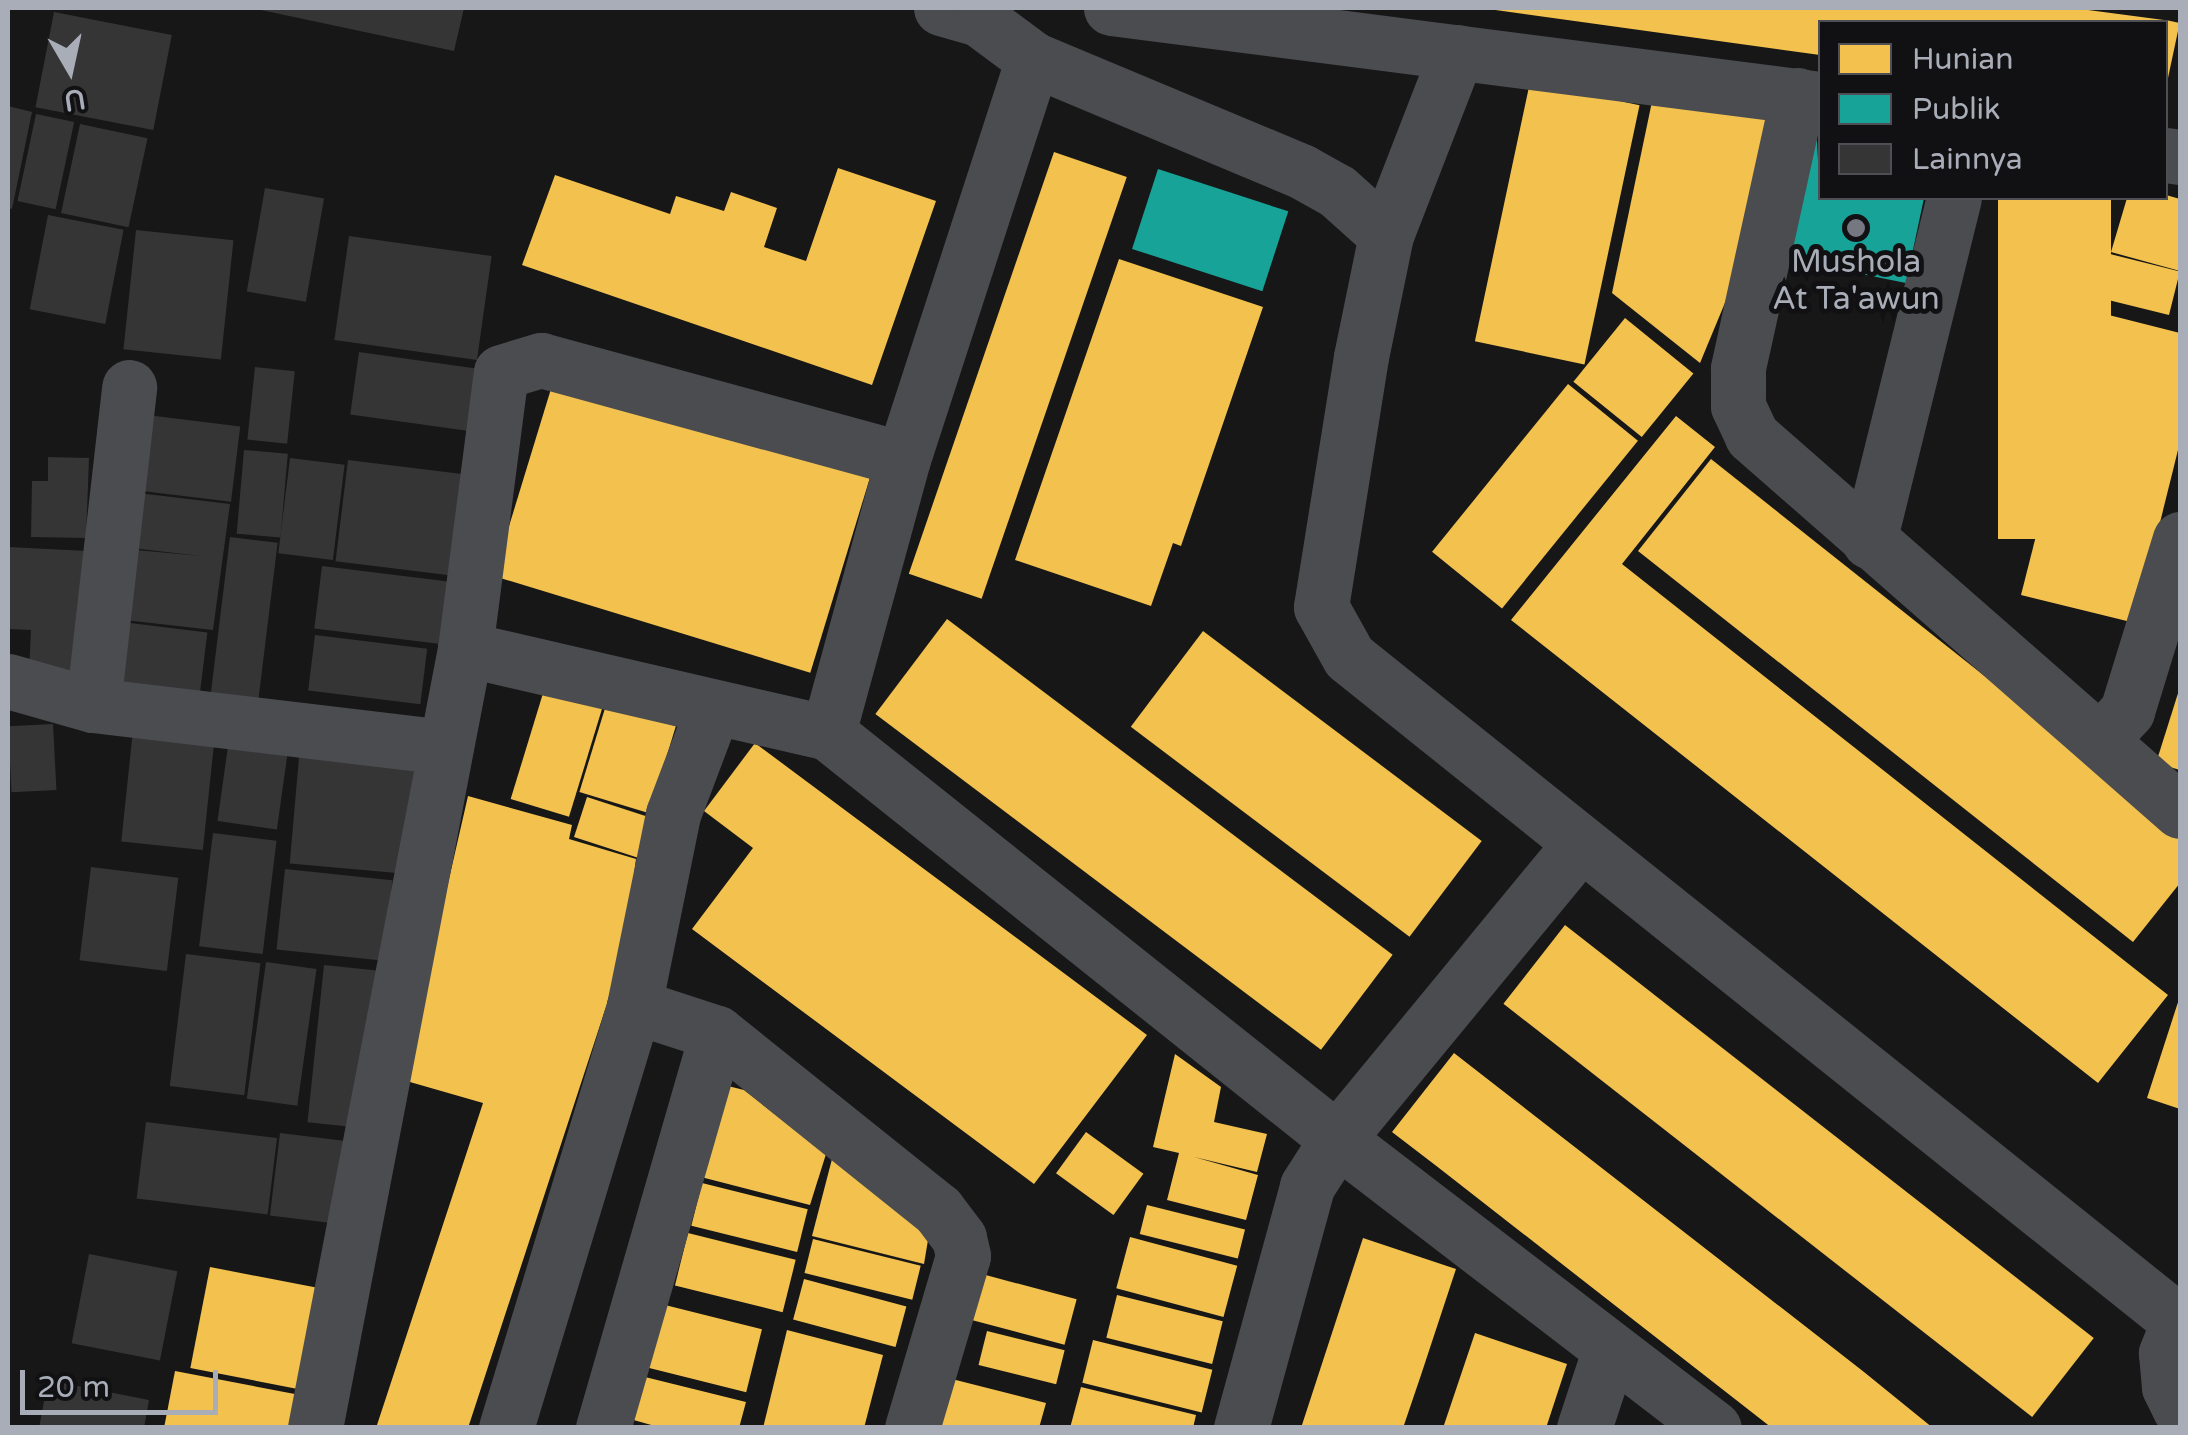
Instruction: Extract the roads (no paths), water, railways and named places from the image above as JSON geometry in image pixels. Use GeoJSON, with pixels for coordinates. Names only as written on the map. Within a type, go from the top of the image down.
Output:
{"type":"FeatureCollection","features":[{"type":"Feature","properties":{"kind":"street"},"geometry":{"type":"LineString","coordinates":[[1111,8],[1809,97],[1738,370],[1738,406],[1752,436],[2180,810]]}},
{"type":"Feature","properties":{"kind":"street"},"geometry":{"type":"LineString","coordinates":[[980,11],[1033,60],[1301,171],[1337,190],[1386,235]]}},
{"type":"Feature","properties":{"kind":"street"},"geometry":{"type":"LineString","coordinates":[[1457,52],[1386,235],[1321,607],[1349,657],[2179,1320],[2166,1353],[2169,1387],[2180,1410]]}},
{"type":"Feature","properties":{"kind":"street"},"geometry":{"type":"LineString","coordinates":[[828,733],[903,458],[1033,60]]}},
{"type":"Feature","properties":{"kind":"street"},"geometry":{"type":"LineString","coordinates":[[1869,541],[1954,200]]}},
{"type":"Feature","properties":{"kind":"street"},"geometry":{"type":"LineString","coordinates":[[315,1428],[465,648],[494,395],[500,372],[515,363],[541,360],[903,458]]}},
{"type":"Feature","properties":{"kind":"street"},"geometry":{"type":"LineString","coordinates":[[93,705],[129,388]]}},
{"type":"Feature","properties":{"kind":"street"},"geometry":{"type":"LineString","coordinates":[[2100,740],[2128,711],[2180,539]]}},
{"type":"Feature","properties":{"kind":"street"},"geometry":{"type":"LineString","coordinates":[[465,648],[828,733],[1337,1139],[1714,1428]]}},
{"type":"Feature","properties":{"kind":"street"},"geometry":{"type":"LineString","coordinates":[[8,681],[93,705],[446,747]]}},
{"type":"Feature","properties":{"kind":"street"},"geometry":{"type":"LineString","coordinates":[[506,1428],[634,1006],[674,814],[713,708]]}},
{"type":"Feature","properties":{"kind":"street"},"geometry":{"type":"LineString","coordinates":[[1241,1428],[1306,1186],[1337,1139],[1580,844]]}},
{"type":"Feature","properties":{"kind":"street"},"geometry":{"type":"LineString","coordinates":[[634,1006],[717,1032],[938,1210],[958,1238],[962,1256],[912,1428]]}},
{"type":"Feature","properties":{"kind":"street"},"geometry":{"type":"LineString","coordinates":[[603,1428],[717,1032]]}},
{"type":"Feature","properties":{"kind":"street"},"geometry":{"type":"LineString","coordinates":[[1584,1428],[1610,1349]]}},
{"type":"Feature","properties":{"kind":"place","name":"Mushola At Ta'awun"},"geometry":{"type":"Point","coordinates":[1856,228]}}]}
